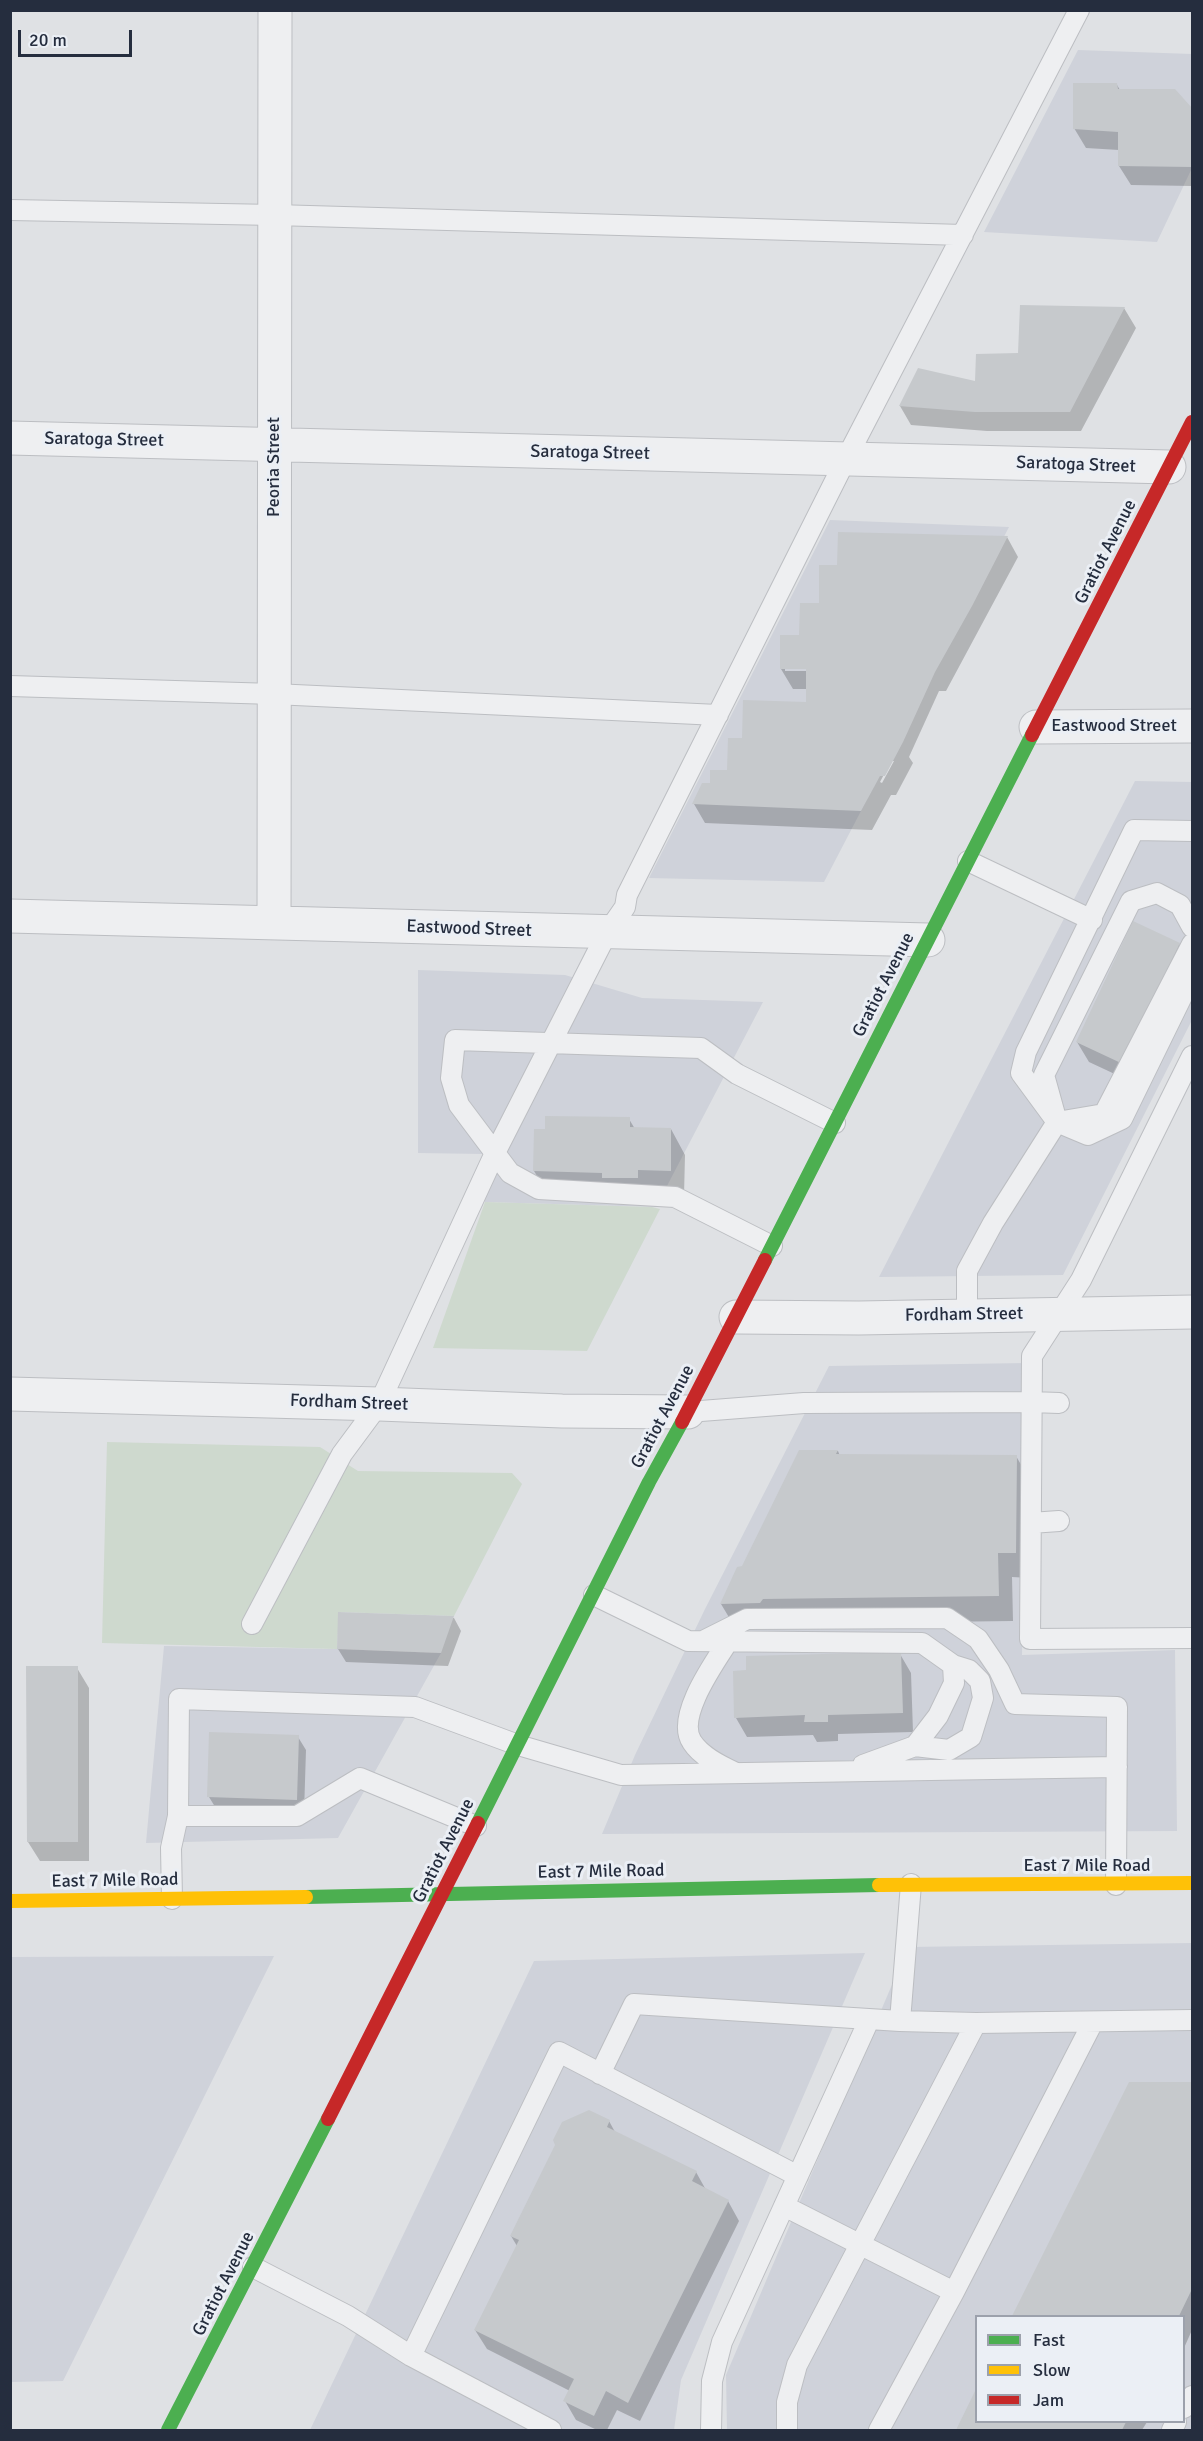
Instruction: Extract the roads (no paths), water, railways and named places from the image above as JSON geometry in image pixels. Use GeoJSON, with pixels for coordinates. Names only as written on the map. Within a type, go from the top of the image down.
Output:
{"type":"FeatureCollection","features":[{"type":"Feature","properties":{"kind":"main road","name":"Gratiot Avenue"},"geometry":{"type":"LineString","coordinates":[[168,2430],[518,1745],[649,1482],[688,1412],[1192,422]]}},
{"type":"Feature","properties":{"kind":"main road","name":"East 7 Mile Road"},"geometry":{"type":"LineString","coordinates":[[10,1900],[441,1895],[558,1890],[727,1889],[912,1884],[1192,1883]]}},
{"type":"Feature","properties":{"kind":"street","name":"Peoria Street"},"geometry":{"type":"LineString","coordinates":[[274,923],[275,10]]}},
{"type":"Feature","properties":{"kind":"street","name":"Saratoga Street"},"geometry":{"type":"LineString","coordinates":[[10,438],[1169,467]]}},
{"type":"Feature","properties":{"kind":"street","name":"Eastwood Street"},"geometry":{"type":"LineString","coordinates":[[1036,727],[1192,726]]}},
{"type":"Feature","properties":{"kind":"street","name":"Eastwood Street"},"geometry":{"type":"LineString","coordinates":[[10,916],[927,940]]}},
{"type":"Feature","properties":{"kind":"street","name":"Fordham Street"},"geometry":{"type":"LineString","coordinates":[[736,1317],[859,1318],[1192,1312]]}},
{"type":"Feature","properties":{"kind":"street","name":"Fordham Street"},"geometry":{"type":"LineString","coordinates":[[10,1394],[562,1411],[688,1412]]}},
{"type":"Feature","properties":{"kind":"lane"},"geometry":{"type":"LineString","coordinates":[[252,1624],[342,1454],[379,1404],[495,1153],[607,933],[625,908],[627,895],[846,459],[1078,10]]}},
{"type":"Feature","properties":{"kind":"lane"},"geometry":{"type":"LineString","coordinates":[[10,210],[275,215],[963,235]]}},
{"type":"Feature","properties":{"kind":"lane"},"geometry":{"type":"LineString","coordinates":[[10,686],[274,694],[718,715]]}},
{"type":"Feature","properties":{"kind":"lane"},"geometry":{"type":"LineString","coordinates":[[1192,831],[1134,830],[1026,1052],[1021,1073],[1057,1122],[1088,1135],[1122,1119],[1192,976]]}},
{"type":"Feature","properties":{"kind":"lane"},"geometry":{"type":"LineString","coordinates":[[968,861],[1092,920]]}},
{"type":"Feature","properties":{"kind":"lane"},"geometry":{"type":"LineString","coordinates":[[967,1315],[968,1271],[993,1223],[1057,1122],[1044,1075],[1131,901],[1157,892],[1180,905],[1192,927]]}},
{"type":"Feature","properties":{"kind":"lane"},"geometry":{"type":"LineString","coordinates":[[1057,1122],[1104,1114],[1192,944]]}},
{"type":"Feature","properties":{"kind":"lane"},"geometry":{"type":"LineString","coordinates":[[772,1246],[675,1197],[539,1189],[510,1173],[459,1105],[451,1078],[455,1040],[701,1048],[737,1074],[835,1122]]}},
{"type":"Feature","properties":{"kind":"lane"},"geometry":{"type":"LineString","coordinates":[[1192,1056],[1081,1280],[1032,1356],[1030,1639],[1192,1638]]}},
{"type":"Feature","properties":{"kind":"lane"},"geometry":{"type":"LineString","coordinates":[[688,1412],[804,1403],[1059,1403]]}},
{"type":"Feature","properties":{"kind":"lane"},"geometry":{"type":"LineString","coordinates":[[1031,1523],[1059,1521]]}},
{"type":"Feature","properties":{"kind":"lane"},"geometry":{"type":"LineString","coordinates":[[594,1595],[688,1641],[922,1643],[953,1665],[969,1670],[980,1681],[983,1698],[971,1737],[949,1750],[915,1746],[850,1770]]}},
{"type":"Feature","properties":{"kind":"lane"},"geometry":{"type":"LineString","coordinates":[[705,1641],[747,1619],[947,1618],[978,1639],[999,1670],[1015,1704],[1117,1707],[1116,1885]]}},
{"type":"Feature","properties":{"kind":"lane"},"geometry":{"type":"LineString","coordinates":[[729,1640],[707,1676],[687,1718],[691,1742],[713,1762],[736,1773]]}},
{"type":"Feature","properties":{"kind":"lane"},"geometry":{"type":"LineString","coordinates":[[915,1746],[938,1716],[954,1683],[953,1665]]}},
{"type":"Feature","properties":{"kind":"lane"},"geometry":{"type":"LineString","coordinates":[[172,1899],[171,1848],[178,1816],[179,1699],[415,1707],[518,1745],[621,1775],[1117,1767]]}},
{"type":"Feature","properties":{"kind":"lane"},"geometry":{"type":"LineString","coordinates":[[178,1816],[297,1816],[360,1778],[476,1826]]}},
{"type":"Feature","properties":{"kind":"lane"},"geometry":{"type":"LineString","coordinates":[[900,2022],[912,1884]]}},
{"type":"Feature","properties":{"kind":"lane"},"geometry":{"type":"LineString","coordinates":[[600,2074],[634,2004],[900,2022],[976,2024],[1192,2020]]}},
{"type":"Feature","properties":{"kind":"lane"},"geometry":{"type":"LineString","coordinates":[[711,2430],[712,2380],[722,2343],[869,2020]]}},
{"type":"Feature","properties":{"kind":"lane"},"geometry":{"type":"LineString","coordinates":[[879,2430],[954,2292],[1093,2022]]}},
{"type":"Feature","properties":{"kind":"lane"},"geometry":{"type":"LineString","coordinates":[[788,2430],[787,2402],[797,2366],[976,2024]]}},
{"type":"Feature","properties":{"kind":"lane"},"geometry":{"type":"LineString","coordinates":[[411,2356],[559,2052],[798,2176]]}},
{"type":"Feature","properties":{"kind":"lane"},"geometry":{"type":"LineString","coordinates":[[784,2206],[954,2292]]}},
{"type":"Feature","properties":{"kind":"lane"},"geometry":{"type":"LineString","coordinates":[[253,2267],[348,2316],[411,2356],[551,2430]]}}]}
